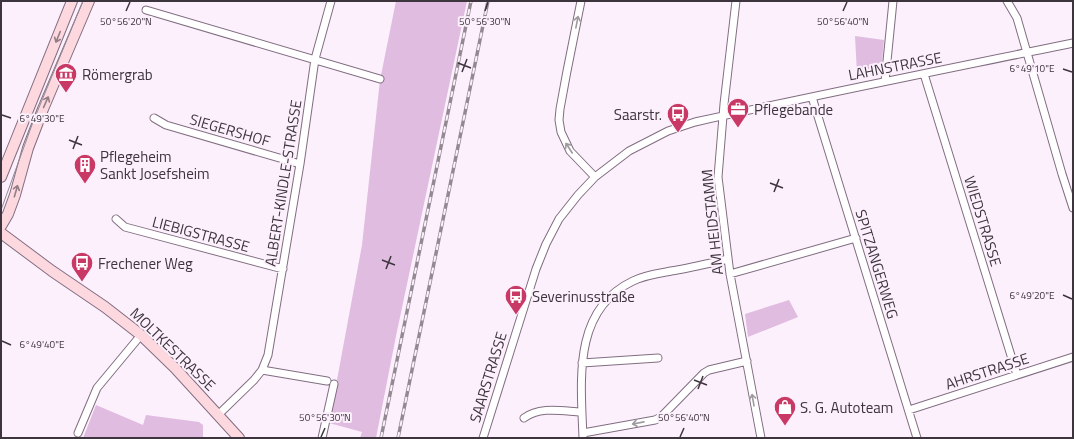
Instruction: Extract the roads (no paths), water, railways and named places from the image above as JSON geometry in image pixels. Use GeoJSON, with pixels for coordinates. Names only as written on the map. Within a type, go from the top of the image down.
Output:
{"type":"FeatureCollection","features":[{"type":"Feature","properties":{"kind":"main road"},"geometry":{"type":"LineString","coordinates":[[1,177],[72,1]]}},
{"type":"Feature","properties":{"kind":"main road"},"geometry":{"type":"LineString","coordinates":[[1,226],[8,214],[15,195],[28,148],[43,109],[89,1]]}},
{"type":"Feature","properties":{"kind":"main road","name":"MOLTKESTRASSE"},"geometry":{"type":"LineString","coordinates":[[1,232],[52,272],[112,311],[141,335],[175,368],[239,438]]}},
{"type":"Feature","properties":{"kind":"street","name":"ALBERT-KINDLE-STRASSE"},"geometry":{"type":"LineString","coordinates":[[218,415],[254,380],[262,370],[268,355],[300,164],[315,59],[331,1]]}},
{"type":"Feature","properties":{"kind":"street"},"geometry":{"type":"LineString","coordinates":[[581,1],[566,72],[559,120],[561,132],[570,151],[595,177]]}},
{"type":"Feature","properties":{"kind":"street","name":"AM HEIDSTAMM"},"geometry":{"type":"LineString","coordinates":[[736,1],[723,116],[718,177],[730,274],[761,438]]}},
{"type":"Feature","properties":{"kind":"street"},"geometry":{"type":"LineString","coordinates":[[885,81],[893,1]]}},
{"type":"Feature","properties":{"kind":"street"},"geometry":{"type":"LineString","coordinates":[[1007,1],[1017,18],[1073,208]]}},
{"type":"Feature","properties":{"kind":"street"},"geometry":{"type":"LineString","coordinates":[[146,10],[380,79]]}},
{"type":"Feature","properties":{"kind":"street","name":"LAHNSTRASSE"},"geometry":{"type":"LineString","coordinates":[[723,116],[1073,43]]}},
{"type":"Feature","properties":{"kind":"street","name":"WIEDSTRASSE"},"geometry":{"type":"LineString","coordinates":[[924,74],[1017,375]]}},
{"type":"Feature","properties":{"kind":"street","name":"SPITZANGERWEG"},"geometry":{"type":"LineString","coordinates":[[812,97],[917,438]]}},
{"type":"Feature","properties":{"kind":"street","name":"SAARSTRASSE"},"geometry":{"type":"LineString","coordinates":[[483,438],[527,295],[546,244],[559,219],[595,177],[629,151],[668,131],[695,122],[723,116]]}},
{"type":"Feature","properties":{"kind":"street","name":"SIEGERSHOF"},"geometry":{"type":"LineString","coordinates":[[154,118],[166,125],[300,164]]}},
{"type":"Feature","properties":{"kind":"street","name":"LIEBIGSTRASSE"},"geometry":{"type":"LineString","coordinates":[[116,219],[125,227],[282,269]]}},
{"type":"Feature","properties":{"kind":"street"},"geometry":{"type":"LineString","coordinates":[[730,274],[856,238]]}},
{"type":"Feature","properties":{"kind":"street"},"geometry":{"type":"LineString","coordinates":[[728,260],[648,276],[634,281],[620,288],[599,308],[592,319],[583,352],[581,412],[583,435],[655,420],[661,417],[704,373],[709,370],[747,361]]}},
{"type":"Feature","properties":{"kind":"street"},"geometry":{"type":"LineString","coordinates":[[78,433],[97,388],[141,335]]}},
{"type":"Feature","properties":{"kind":"street","name":"AHRSTRASSE"},"geometry":{"type":"LineString","coordinates":[[908,410],[1073,357]]}},
{"type":"Feature","properties":{"kind":"street"},"geometry":{"type":"LineString","coordinates":[[582,362],[658,358]]}},
{"type":"Feature","properties":{"kind":"street"},"geometry":{"type":"LineString","coordinates":[[262,370],[330,382],[322,438]]}},
{"type":"Feature","properties":{"kind":"street"},"geometry":{"type":"LineString","coordinates":[[524,418],[532,412],[540,411],[581,412]]}},
{"type":"Feature","properties":{"kind":"tram line"},"geometry":{"type":"LineString","coordinates":[[1,210],[33,122],[83,1]]}},
{"type":"Feature","properties":{"kind":"railway"},"geometry":{"type":"LineString","coordinates":[[381,438],[471,1]]}},
{"type":"Feature","properties":{"kind":"railway"},"geometry":{"type":"LineString","coordinates":[[398,438],[488,1]]}},
{"type":"Feature","properties":{"kind":"place","name":"Römergrab"},"geometry":{"type":"Point","coordinates":[66,94]}},
{"type":"Feature","properties":{"kind":"place","name":"Pflegebande"},"geometry":{"type":"Point","coordinates":[738,128]}},
{"type":"Feature","properties":{"kind":"place","name":"Saarstr."},"geometry":{"type":"Point","coordinates":[678,134]}},
{"type":"Feature","properties":{"kind":"place","name":"Pflegeheim Sankt Josefsheim"},"geometry":{"type":"Point","coordinates":[85,184]}},
{"type":"Feature","properties":{"kind":"place","name":"Frechener Weg"},"geometry":{"type":"Point","coordinates":[82,282]}},
{"type":"Feature","properties":{"kind":"place","name":"Severinusstraße"},"geometry":{"type":"Point","coordinates":[516,316]}},
{"type":"Feature","properties":{"kind":"place","name":"S. G. Autoteam"},"geometry":{"type":"Point","coordinates":[785,426]}}]}
